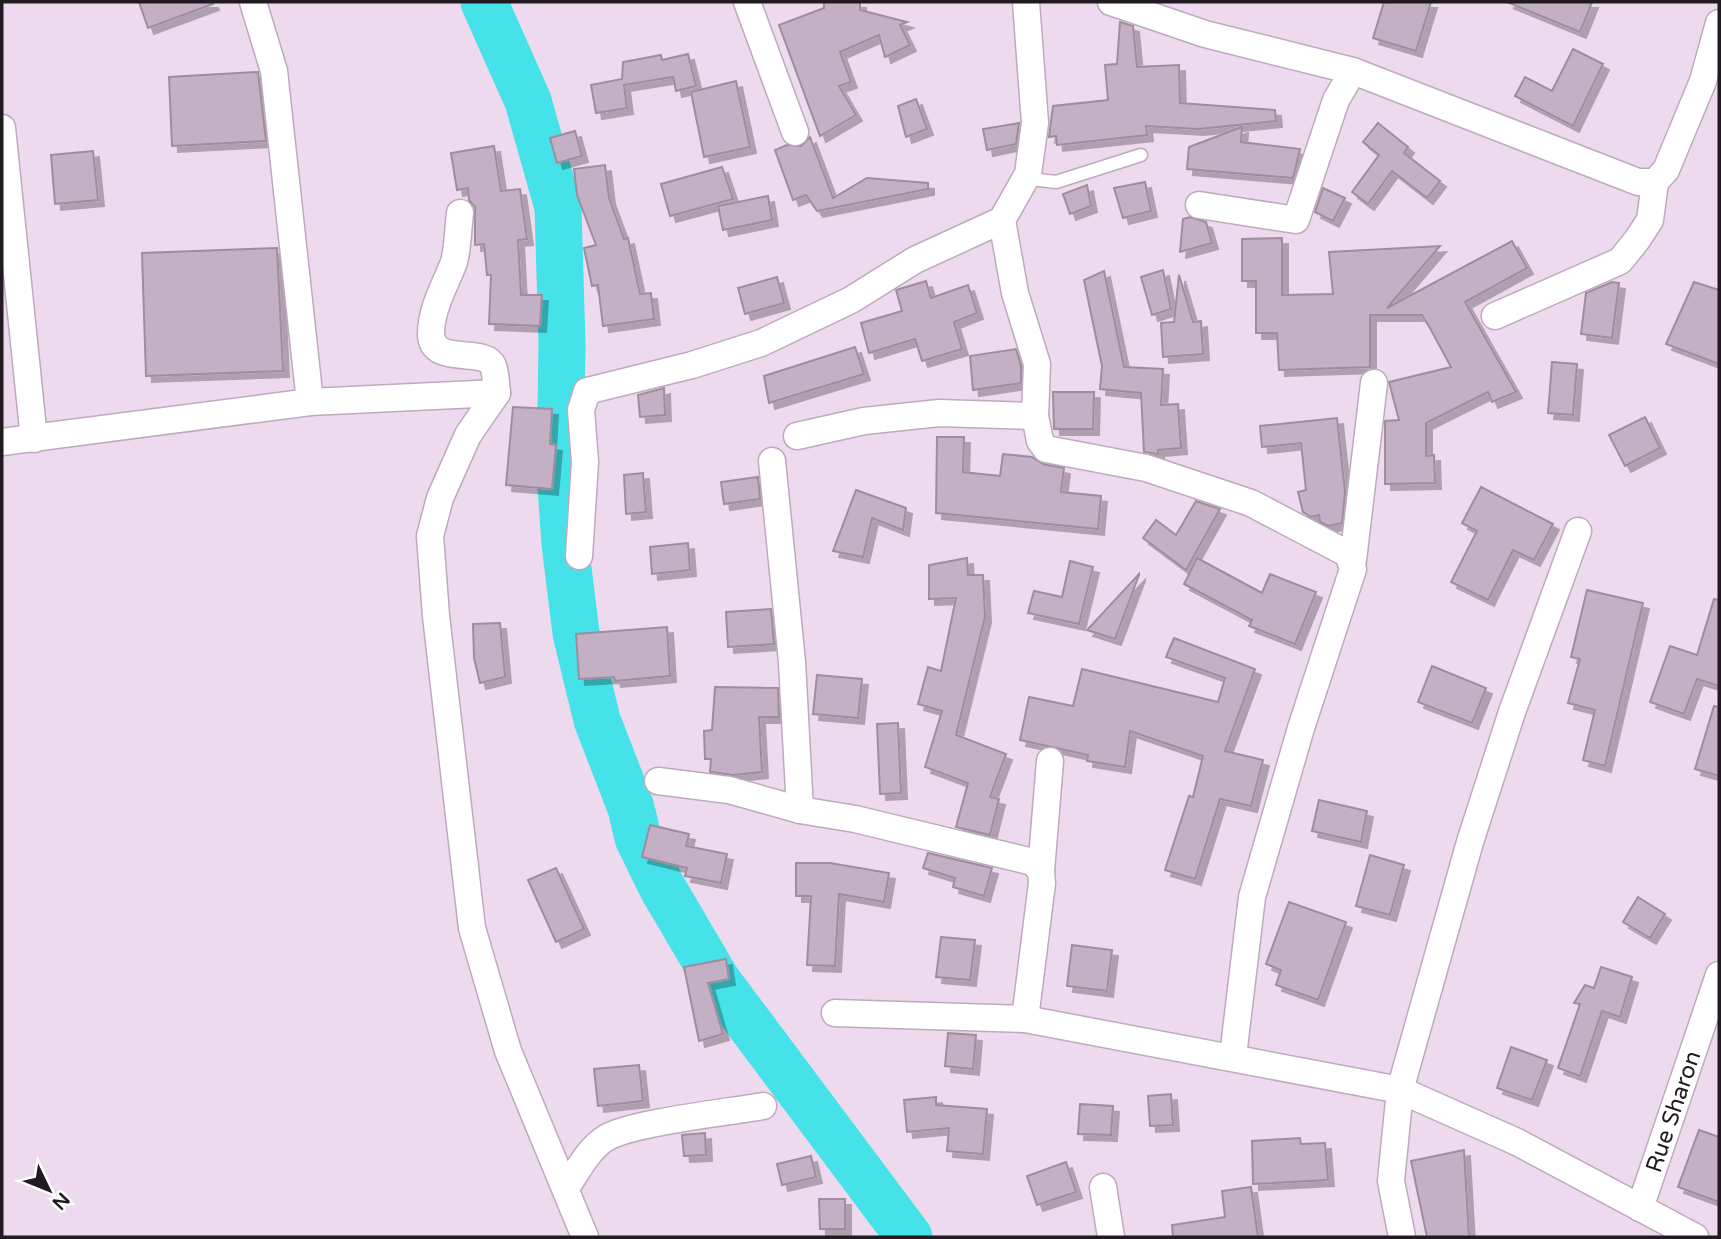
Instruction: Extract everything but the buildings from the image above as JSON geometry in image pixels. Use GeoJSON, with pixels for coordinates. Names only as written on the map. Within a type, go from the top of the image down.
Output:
{"type":"FeatureCollection","features":[{"type":"Feature","properties":{"kind":"street"},"geometry":{"type":"LineString","coordinates":[[253,2],[274,71],[310,401]]}},
{"type":"Feature","properties":{"kind":"street"},"geometry":{"type":"LineString","coordinates":[[747,2],[795,132]]}},
{"type":"Feature","properties":{"kind":"street"},"geometry":{"type":"LineString","coordinates":[[579,556],[585,462],[581,410],[587,391],[692,365],[761,343],[851,300],[915,260],[1002,220],[1028,174],[1035,124],[1026,2]]}},
{"type":"Feature","properties":{"kind":"street"},"geometry":{"type":"LineString","coordinates":[[1111,2],[1205,34],[1353,71],[1638,183],[1655,183]]}},
{"type":"Feature","properties":{"kind":"street"},"geometry":{"type":"LineString","coordinates":[[1495,316],[1620,261],[1650,220],[1655,183],[1666,170],[1703,81],[1719,23]]}},
{"type":"Feature","properties":{"kind":"street"},"geometry":{"type":"LineString","coordinates":[[1199,205],[1296,220],[1332,110],[1353,71]]}},
{"type":"Feature","properties":{"kind":"street"},"geometry":{"type":"LineString","coordinates":[[2,128],[34,439]]}},
{"type":"Feature","properties":{"kind":"street"},"geometry":{"type":"LineString","coordinates":[[460,213],[454,260],[438,295],[431,336],[434,345],[443,352],[486,359],[493,366],[496,393],[468,435],[440,498],[430,536],[436,616],[472,928],[508,1051],[585,1237]]}},
{"type":"Feature","properties":{"kind":"street"},"geometry":{"type":"LineString","coordinates":[[1002,220],[1015,293],[1037,364],[1035,416],[1040,441],[1046,449],[1146,468],[1251,503],[1348,554],[1353,560]]}},
{"type":"Feature","properties":{"kind":"street"},"geometry":{"type":"LineString","coordinates":[[1233,1056],[1252,897],[1301,728],[1353,569],[1374,383]]}},
{"type":"Feature","properties":{"kind":"street"},"geometry":{"type":"LineString","coordinates":[[2,442],[310,401],[496,393]]}},
{"type":"Feature","properties":{"kind":"street"},"geometry":{"type":"LineString","coordinates":[[797,436],[863,421],[939,412],[1035,416]]}},
{"type":"Feature","properties":{"kind":"street"},"geometry":{"type":"LineString","coordinates":[[772,461],[792,662],[800,810]]}},
{"type":"Feature","properties":{"kind":"street"},"geometry":{"type":"LineString","coordinates":[[1402,1237],[1391,1181],[1400,1090],[1470,842],[1578,531]]}},
{"type":"Feature","properties":{"kind":"street"},"geometry":{"type":"LineString","coordinates":[[1025,1019],[1050,761]]}},
{"type":"Feature","properties":{"kind":"street"},"geometry":{"type":"LineString","coordinates":[[659,781],[729,790],[800,810],[855,818],[1033,862],[1041,871]]}},
{"type":"Feature","properties":{"kind":"street","name":"Rue Sharon"},"geometry":{"type":"LineString","coordinates":[[1640,1208],[1719,975]]}},
{"type":"Feature","properties":{"kind":"street"},"geometry":{"type":"LineString","coordinates":[[835,1013],[1025,1019],[1233,1056],[1400,1090],[1517,1142],[1694,1237]]}},
{"type":"Feature","properties":{"kind":"street"},"geometry":{"type":"LineString","coordinates":[[566,1188],[589,1154],[606,1138],[631,1129],[764,1106]]}},
{"type":"Feature","properties":{"kind":"street"},"geometry":{"type":"LineString","coordinates":[[1103,1187],[1111,1237]]}},
{"type":"Feature","properties":{"kind":"lane"},"geometry":{"type":"LineString","coordinates":[[1028,174],[1039,180],[1056,182],[1142,155]]}},
{"type":"Feature","properties":{"kind":"waterway"},"geometry":{"type":"LineString","coordinates":[[484,2],[528,101],[558,207],[562,344],[560,472],[565,544],[576,633],[597,720],[631,808],[638,838],[662,887],[716,979],[909,1237]]}}]}
